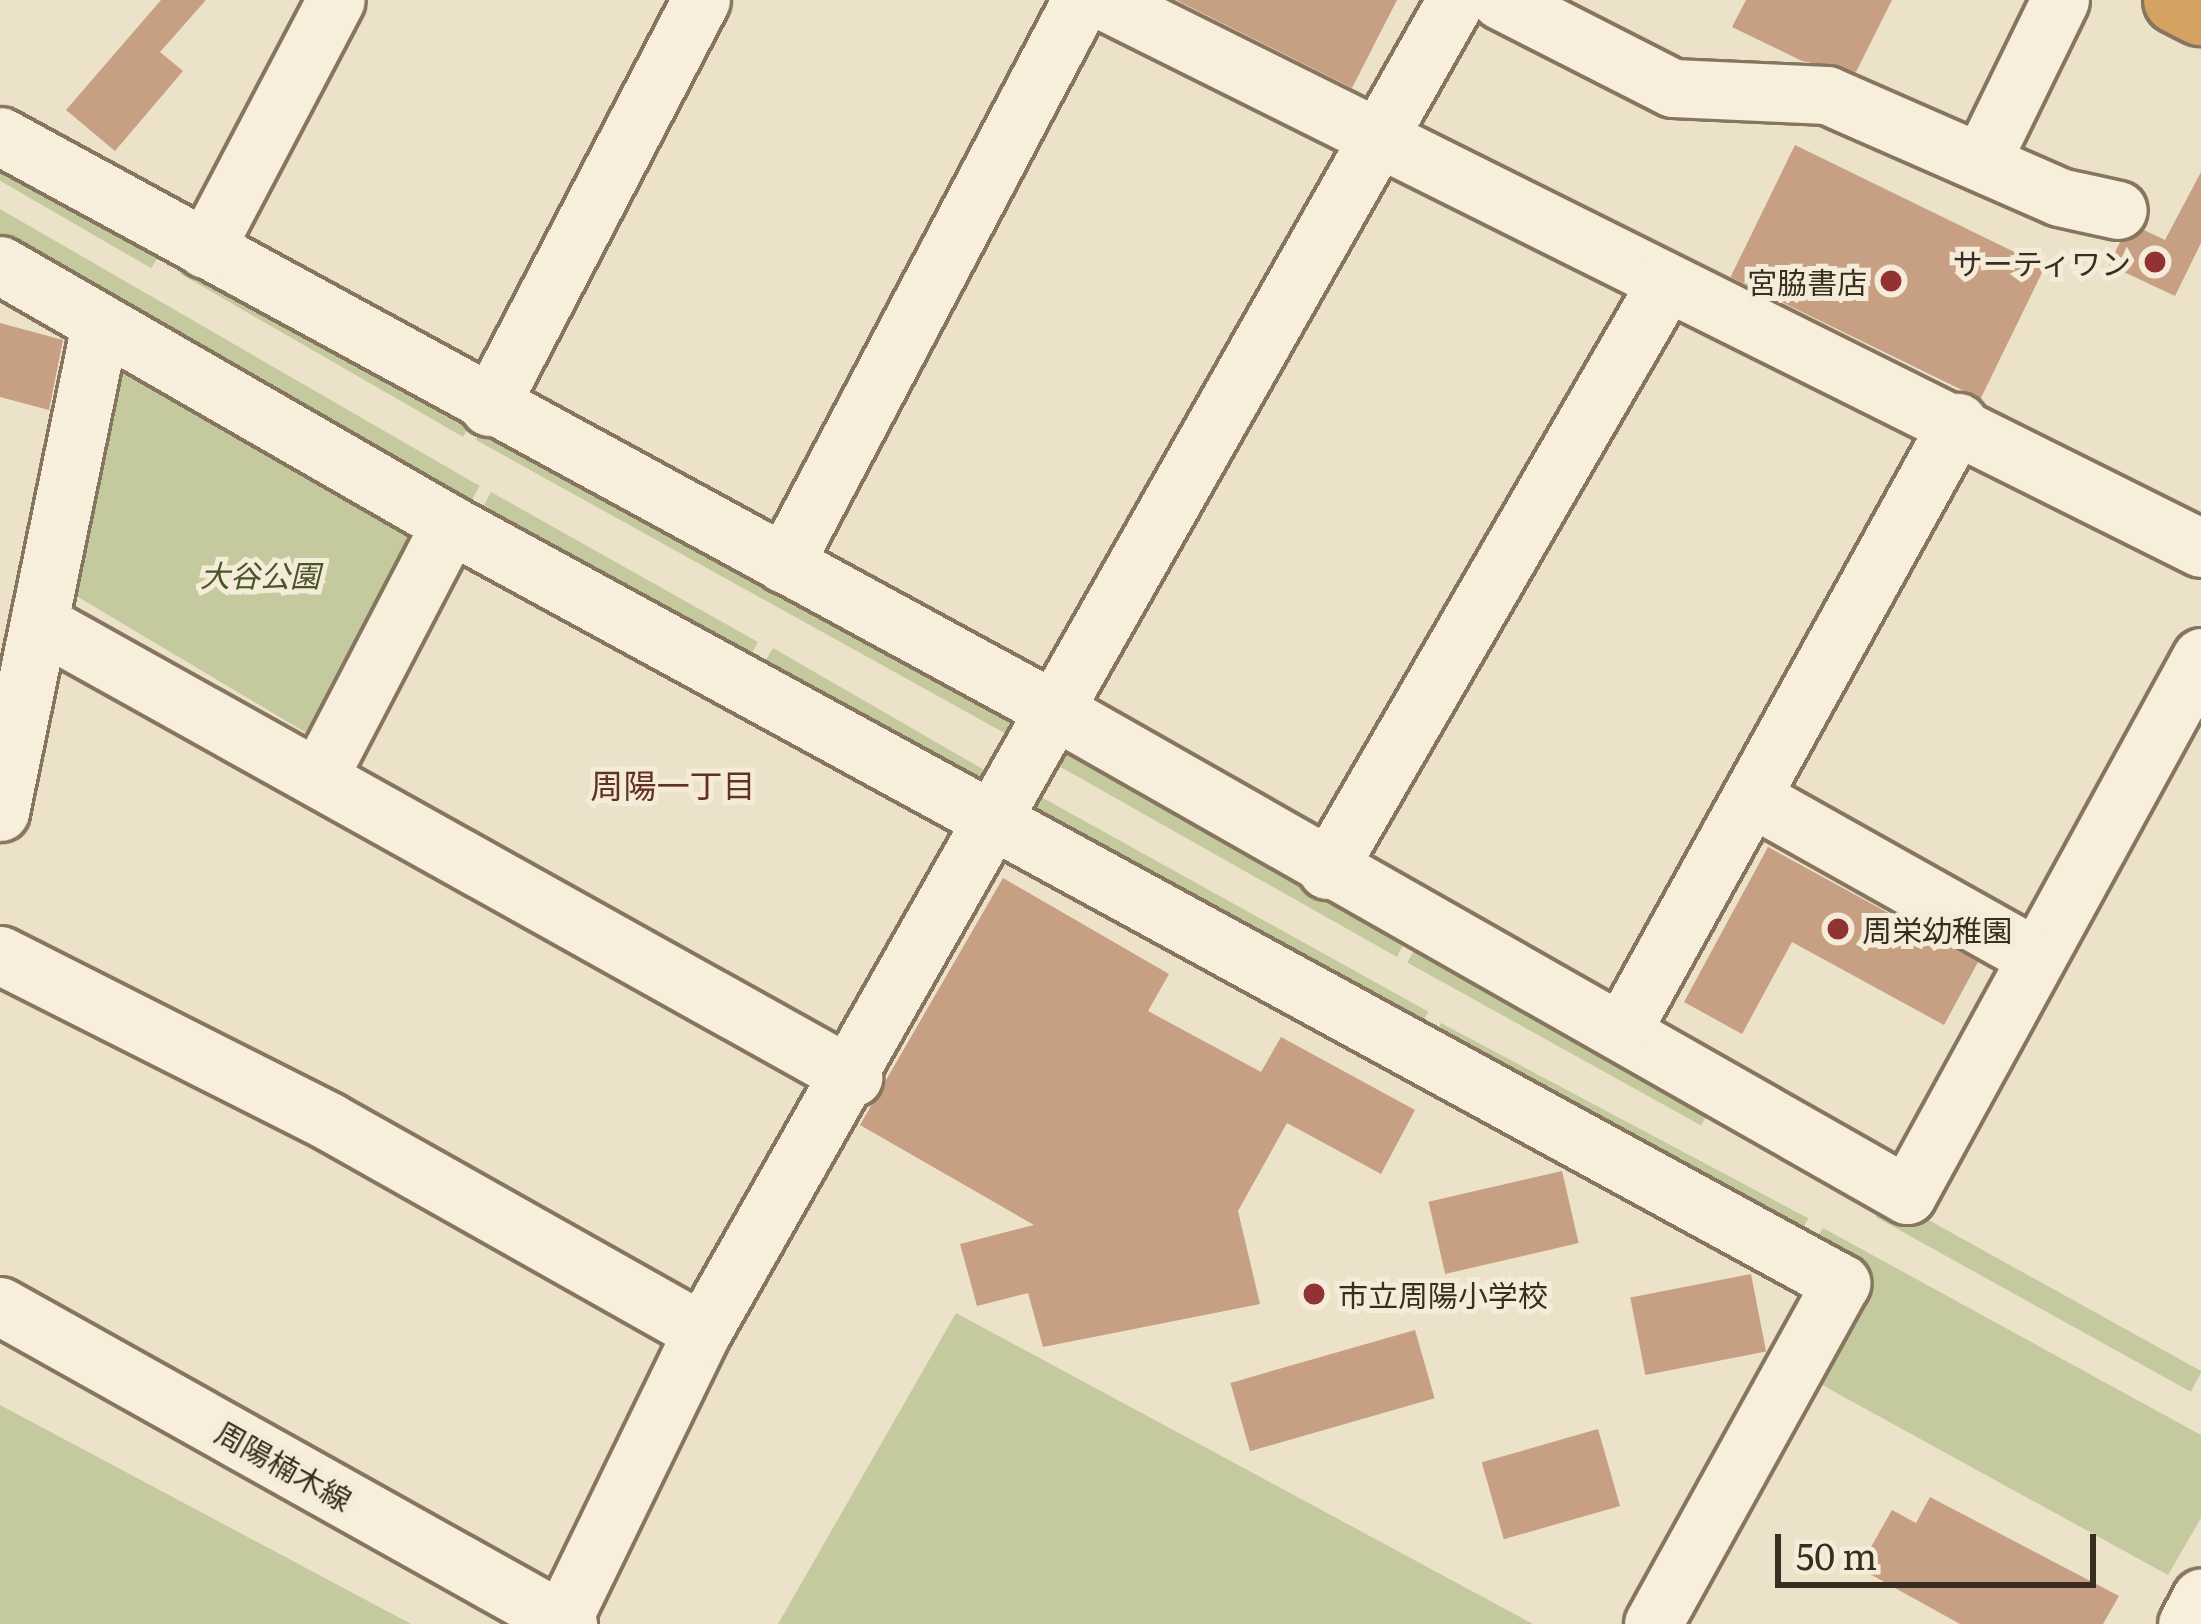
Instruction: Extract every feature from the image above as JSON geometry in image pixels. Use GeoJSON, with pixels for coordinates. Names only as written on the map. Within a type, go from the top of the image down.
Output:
{"type":"FeatureCollection","features":[{"type":"Feature","properties":{"kind":"highway"},"geometry":{"type":"LineString","coordinates":[[2177,0],[2201,12]]}},
{"type":"Feature","properties":{"kind":"street"},"geometry":{"type":"LineString","coordinates":[[206,249],[336,0]]}},
{"type":"Feature","properties":{"kind":"street"},"geometry":{"type":"LineString","coordinates":[[489,407],[701,0]]}},
{"type":"Feature","properties":{"kind":"street"},"geometry":{"type":"LineString","coordinates":[[784,564],[1081,0]]}},
{"type":"Feature","properties":{"kind":"street"},"geometry":{"type":"LineString","coordinates":[[1102,0],[1376,145],[1958,422],[2201,548]]}},
{"type":"Feature","properties":{"kind":"street"},"geometry":{"type":"LineString","coordinates":[[565,1622],[702,1332],[853,1077],[1456,0]]}},
{"type":"Feature","properties":{"kind":"street"},"geometry":{"type":"LineString","coordinates":[[1500,0],[1673,88],[1827,95],[1981,161],[2118,210]]}},
{"type":"Feature","properties":{"kind":"street"},"geometry":{"type":"LineString","coordinates":[[1981,161],[2060,0]]}},
{"type":"Feature","properties":{"kind":"street"},"geometry":{"type":"LineString","coordinates":[[0,136],[489,407],[1056,711],[1327,870],[1907,1195],[2031,954],[2201,657]]}},
{"type":"Feature","properties":{"kind":"street"},"geometry":{"type":"LineString","coordinates":[[0,265],[450,524],[1841,1283],[1653,1624]]}},
{"type":"Feature","properties":{"kind":"street"},"geometry":{"type":"LineString","coordinates":[[1327,870],[1666,283]]}},
{"type":"Feature","properties":{"kind":"street"},"geometry":{"type":"LineString","coordinates":[[0,812],[43,625],[100,325]]}},
{"type":"Feature","properties":{"kind":"street"},"geometry":{"type":"LineString","coordinates":[[1621,1032],[1958,422]]}},
{"type":"Feature","properties":{"kind":"street"},"geometry":{"type":"LineString","coordinates":[[319,776],[450,524]]}},
{"type":"Feature","properties":{"kind":"street"},"geometry":{"type":"LineString","coordinates":[[43,625],[853,1077]]}},
{"type":"Feature","properties":{"kind":"street"},"geometry":{"type":"LineString","coordinates":[[1751,797],[2031,954]]}},
{"type":"Feature","properties":{"kind":"street"},"geometry":{"type":"LineString","coordinates":[[0,955],[331,1122],[702,1332]]}},
{"type":"Feature","properties":{"kind":"street","name":"周陽楠木線"},"geometry":{"type":"LineString","coordinates":[[0,1306],[565,1622]]}},
{"type":"Feature","properties":{"kind":"street"},"geometry":{"type":"LineString","coordinates":[[2187,1624],[2201,1598]]}},
{"type":"Feature","properties":{"kind":"green space"},"geometry":{"type":"Polygon","coordinates":[[[0,152],[164,246],[151,268],[0,181],[0,152]]]}},
{"type":"Feature","properties":{"kind":"green space"},"geometry":{"type":"Polygon","coordinates":[[[0,209],[480,486],[465,511],[0,242],[0,209]]]}},
{"type":"Feature","properties":{"kind":"green space"},"geometry":{"type":"Polygon","coordinates":[[[189,258],[472,421],[463,437],[180,274],[189,258]]]}},
{"type":"Feature","properties":{"kind":"green space","name":"大谷公園"},"geometry":{"type":"Polygon","coordinates":[[[117,362],[423,538],[308,734],[68,591],[117,362]]]}},
{"type":"Feature","properties":{"kind":"green space"},"geometry":{"type":"Polygon","coordinates":[[[484,425],[1013,718],[1005,733],[476,440],[484,425]]]}},
{"type":"Feature","properties":{"kind":"green space"},"geometry":{"type":"Polygon","coordinates":[[[491,492],[758,642],[749,658],[481,511],[491,492]]]}},
{"type":"Feature","properties":{"kind":"green space"},"geometry":{"type":"Polygon","coordinates":[[[773,648],[987,772],[978,787],[764,664],[773,648]]]}},
{"type":"Feature","properties":{"kind":"green space"},"geometry":{"type":"Polygon","coordinates":[[[1059,746],[1406,938],[1397,957],[1050,761],[1059,746]]]}},
{"type":"Feature","properties":{"kind":"green space"},"geometry":{"type":"Polygon","coordinates":[[[1034,793],[1428,1012],[1419,1029],[1024,810],[1034,793]]]}},
{"type":"Feature","properties":{"kind":"green space"},"geometry":{"type":"Polygon","coordinates":[[[1417,945],[1711,1108],[1701,1125],[1407,962],[1417,945]]]}},
{"type":"Feature","properties":{"kind":"green space"},"geometry":{"type":"Polygon","coordinates":[[[1441,1023],[1808,1218],[1799,1235],[1432,1040],[1441,1023]]]}},
{"type":"Feature","properties":{"kind":"green space"},"geometry":{"type":"Polygon","coordinates":[[[1887,1197],[2201,1371],[2191,1392],[1876,1217],[1887,1197]]]}},
{"type":"Feature","properties":{"kind":"green space"},"geometry":{"type":"Polygon","coordinates":[[[1823,1228],[2201,1435],[2201,1518],[2168,1575],[1813,1380],[1813,1244],[1823,1228]]]}},
{"type":"Feature","properties":{"kind":"green space"},"geometry":{"type":"Polygon","coordinates":[[[956,1313],[1533,1624],[778,1624],[956,1313]]]}},
{"type":"Feature","properties":{"kind":"green space"},"geometry":{"type":"Polygon","coordinates":[[[0,1405],[411,1624],[0,1624],[0,1405]]]}},
{"type":"Feature","properties":{"kind":"building"},"geometry":{"type":"Polygon","coordinates":[[[161,0],[206,0],[160,52],[183,71],[115,151],[66,110],[161,0]]]}},
{"type":"Feature","properties":{"kind":"building"},"geometry":{"type":"Polygon","coordinates":[[[1176,0],[1397,0],[1352,88],[1176,0]]]}},
{"type":"Feature","properties":{"kind":"building"},"geometry":{"type":"Polygon","coordinates":[[[1746,0],[1892,0],[1856,72],[1802,61],[1732,27],[1746,0]]]}},
{"type":"Feature","properties":{"kind":"building"},"geometry":{"type":"Polygon","coordinates":[[[1795,145],[2045,267],[1980,399],[1731,277],[1795,145]]]}},
{"type":"Feature","properties":{"kind":"building"},"geometry":{"type":"Polygon","coordinates":[[[2201,172],[2201,243],[2175,296],[2109,265],[2120,242],[2144,230],[2165,240],[2201,172]]]}},
{"type":"Feature","properties":{"kind":"building"},"geometry":{"type":"Polygon","coordinates":[[[0,323],[63,340],[49,410],[0,397],[0,323]]]}},
{"type":"Feature","properties":{"kind":"building"},"geometry":{"type":"Polygon","coordinates":[[[1768,847],[1978,962],[1944,1025],[1792,942],[1742,1034],[1684,1002],[1768,847]]]}},
{"type":"Feature","properties":{"kind":"building"},"geometry":{"type":"Polygon","coordinates":[[[1003,878],[1169,974],[1148,1011],[1261,1072],[1281,1037],[1415,1110],[1381,1174],[1287,1123],[1238,1211],[1260,1304],[1043,1347],[1028,1293],[977,1306],[960,1244],[1034,1225],[860,1125],[1003,878]]]}},
{"type":"Feature","properties":{"kind":"building"},"geometry":{"type":"Polygon","coordinates":[[[1562,1171],[1579,1243],[1445,1274],[1429,1202],[1562,1171]]]}},
{"type":"Feature","properties":{"kind":"building"},"geometry":{"type":"Polygon","coordinates":[[[1751,1274],[1766,1352],[1645,1375],[1630,1297],[1751,1274]]]}},
{"type":"Feature","properties":{"kind":"building"},"geometry":{"type":"Polygon","coordinates":[[[1415,1330],[1435,1398],[1250,1451],[1230,1383],[1415,1330]]]}},
{"type":"Feature","properties":{"kind":"building"},"geometry":{"type":"Polygon","coordinates":[[[1598,1429],[1620,1506],[1504,1539],[1482,1462],[1598,1429]]]}},
{"type":"Feature","properties":{"kind":"building"},"geometry":{"type":"Polygon","coordinates":[[[1930,1497],[2119,1596],[2103,1624],[1960,1624],[1859,1568],[1892,1510],[1916,1523],[1930,1497]]]}},
{"type":"Feature","properties":{"kind":"place","name":"サーティワン"},"geometry":{"type":"Point","coordinates":[2155,262]}},
{"type":"Feature","properties":{"kind":"place","name":"宮脇書店"},"geometry":{"type":"Point","coordinates":[1891,281]}},
{"type":"Feature","properties":{"kind":"place","name":"周栄幼稚園"},"geometry":{"type":"Point","coordinates":[1838,929]}},
{"type":"Feature","properties":{"kind":"place","name":"市立周陽小学校"},"geometry":{"type":"Point","coordinates":[1314,1294]}},
{"type":"Feature","properties":{"kind":"district","name":"周陽一丁目"},"geometry":{"type":"Point","coordinates":[673,784]}}]}
